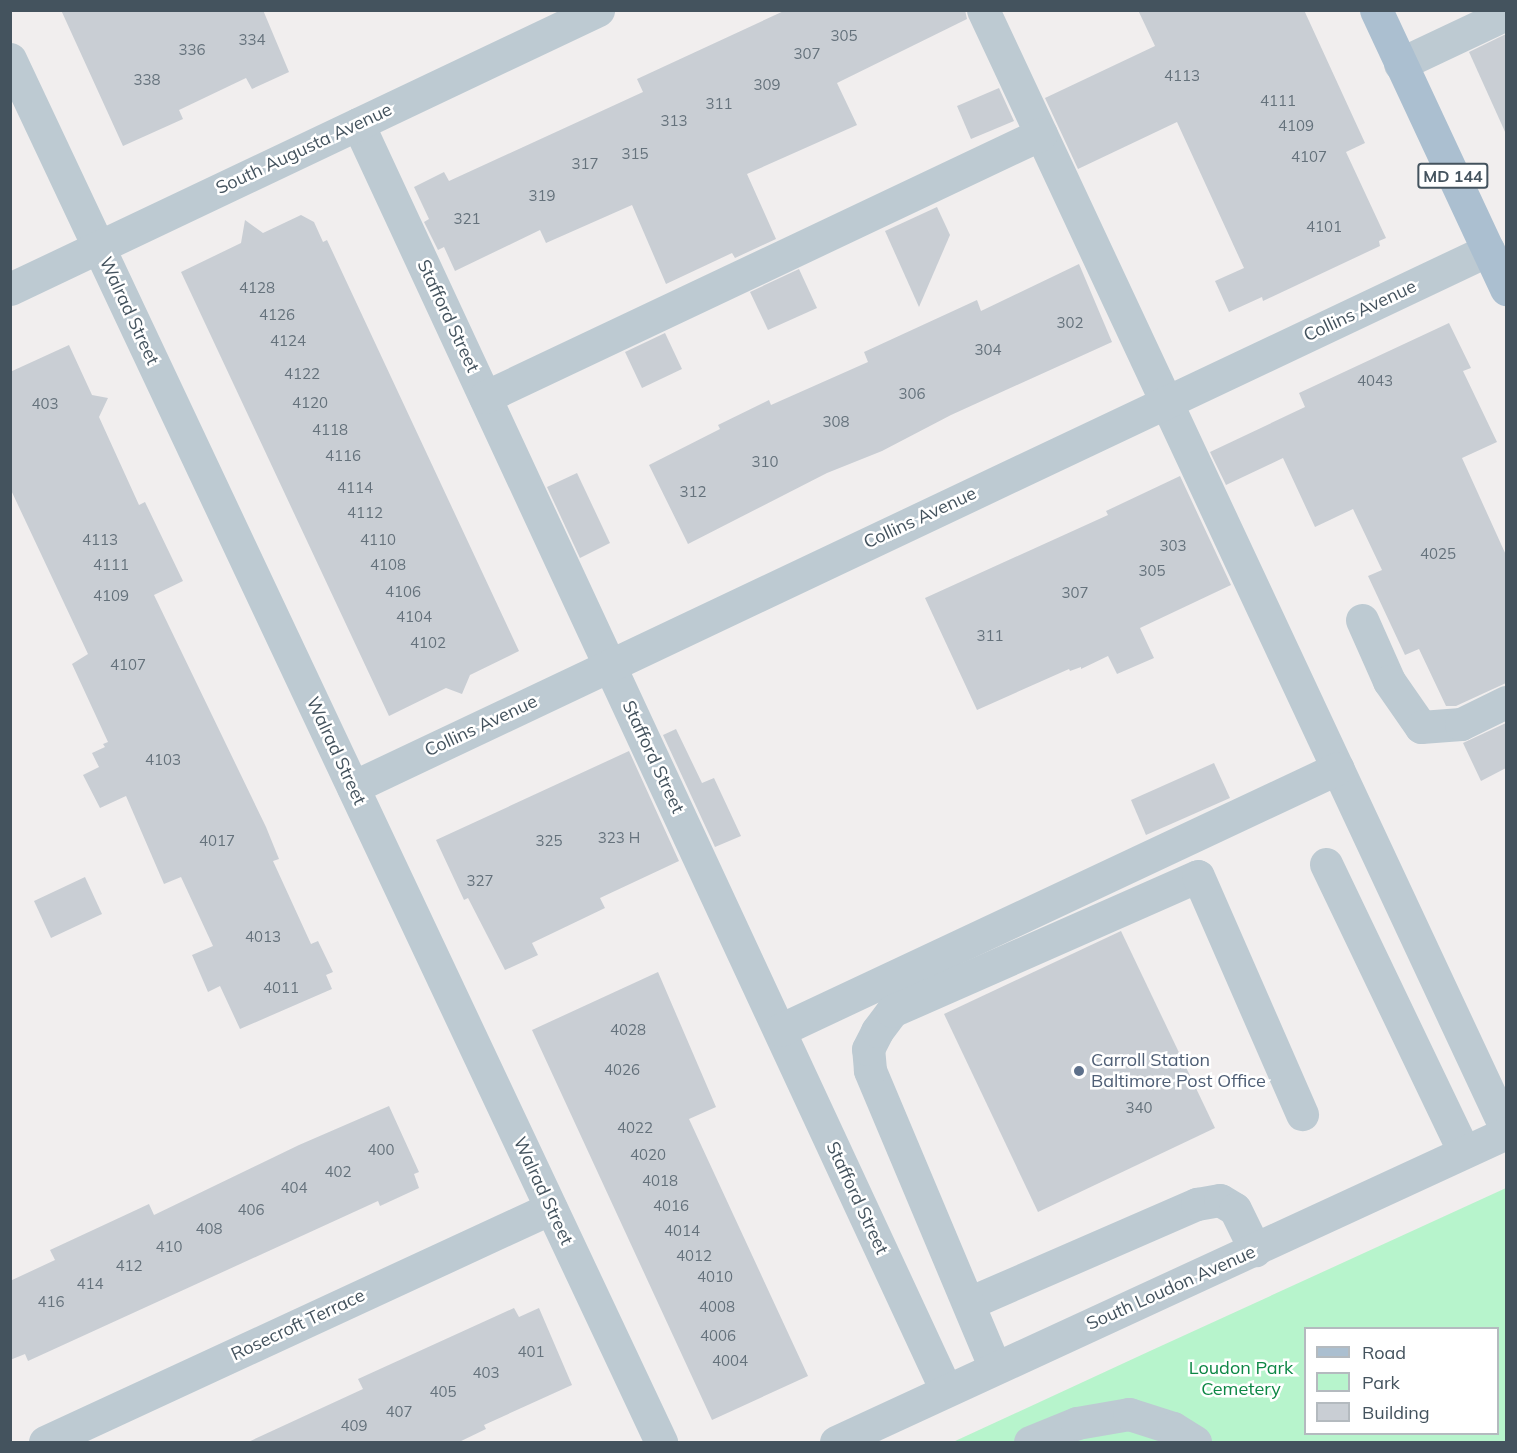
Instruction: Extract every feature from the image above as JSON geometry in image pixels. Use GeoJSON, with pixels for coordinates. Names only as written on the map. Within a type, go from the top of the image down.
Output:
{"type":"FeatureCollection","features":[{"type":"Feature","properties":{"kind":"main road","name":"MD 144"},"geometry":{"type":"LineString","coordinates":[[1376,10],[1506,289]]}},
{"type":"Feature","properties":{"kind":"street","name":"South Augusta Avenue"},"geometry":{"type":"LineString","coordinates":[[10,289],[598,10]]}},
{"type":"Feature","properties":{"kind":"street"},"geometry":{"type":"LineString","coordinates":[[983,10],[1506,1131]]}},
{"type":"Feature","properties":{"kind":"street"},"geometry":{"type":"LineString","coordinates":[[1400,64],[1506,14]]}},
{"type":"Feature","properties":{"kind":"street","name":"Walrad Street"},"geometry":{"type":"LineString","coordinates":[[10,59],[661,1443]]}},
{"type":"Feature","properties":{"kind":"street","name":"Stafford Street"},"geometry":{"type":"LineString","coordinates":[[358,124],[946,1390]]}},
{"type":"Feature","properties":{"kind":"street"},"geometry":{"type":"LineString","coordinates":[[485,397],[1041,134]]}},
{"type":"Feature","properties":{"kind":"street","name":"Collins Avenue"},"geometry":{"type":"LineString","coordinates":[[353,787],[1488,250]]}},
{"type":"Feature","properties":{"kind":"street"},"geometry":{"type":"LineString","coordinates":[[1362,620],[1389,681],[1421,727],[1461,724],[1506,702]]}},
{"type":"Feature","properties":{"kind":"street"},"geometry":{"type":"LineString","coordinates":[[780,1030],[1338,768]]}},
{"type":"Feature","properties":{"kind":"street"},"geometry":{"type":"LineString","coordinates":[[1326,864],[1464,1152]]}},
{"type":"Feature","properties":{"kind":"street"},"geometry":{"type":"LineString","coordinates":[[995,1368],[870,1070],[868,1049],[877,1030],[892,1011],[1198,876],[1302,1114]]}},
{"type":"Feature","properties":{"kind":"street","name":"South Loudon Avenue"},"geometry":{"type":"LineString","coordinates":[[836,1443],[946,1390],[1255,1250],[1506,1131]]}},
{"type":"Feature","properties":{"kind":"street"},"geometry":{"type":"LineString","coordinates":[[969,1304],[1197,1203],[1220,1200],[1235,1209],[1255,1250]]}},
{"type":"Feature","properties":{"kind":"street","name":"Rosecroft Terrace"},"geometry":{"type":"LineString","coordinates":[[45,1443],[551,1208]]}},
{"type":"Feature","properties":{"kind":"street"},"geometry":{"type":"LineString","coordinates":[[1030,1443],[1077,1423],[1129,1414],[1173,1428],[1195,1443]]}},
{"type":"Feature","properties":{"kind":"green space","name":"Loudon Park Cemetery"},"geometry":{"type":"Polygon","coordinates":[[[1506,1188],[1506,1442],[953,1442],[1150,1351],[1506,1188]]]}},
{"type":"Feature","properties":{"kind":"building"},"geometry":{"type":"Polygon","coordinates":[[[61,10],[263,10],[289,72],[252,89],[246,78],[179,110],[183,119],[123,146],[61,10]]]}},
{"type":"Feature","properties":{"kind":"building"},"geometry":{"type":"Polygon","coordinates":[[[786,10],[965,10],[967,19],[837,83],[857,125],[747,174],[776,239],[735,258],[732,253],[666,284],[632,205],[546,243],[540,230],[455,271],[444,247],[438,250],[424,222],[429,219],[414,187],[444,172],[449,181],[643,92],[637,79],[786,10]]]}},
{"type":"Feature","properties":{"kind":"building"},"geometry":{"type":"Polygon","coordinates":[[[1138,10],[1304,10],[1365,143],[1346,152],[1386,238],[1379,241],[1380,246],[1263,301],[1262,297],[1229,312],[1215,281],[1244,268],[1177,122],[1078,169],[1045,98],[1155,46],[1138,10]]]}},
{"type":"Feature","properties":{"kind":"building"},"geometry":{"type":"Polygon","coordinates":[[[1506,34],[1506,134],[1469,52],[1506,34]]]}},
{"type":"Feature","properties":{"kind":"building"},"geometry":{"type":"Polygon","coordinates":[[[999,88],[1014,121],[971,139],[957,106],[999,88]]]}},
{"type":"Feature","properties":{"kind":"building"},"geometry":{"type":"Polygon","coordinates":[[[937,207],[950,235],[919,307],[885,231],[937,207]]]}},
{"type":"Feature","properties":{"kind":"building"},"geometry":{"type":"Polygon","coordinates":[[[301,215],[314,222],[323,242],[327,240],[519,651],[470,675],[462,694],[446,688],[389,716],[181,272],[241,243],[245,220],[263,233],[301,215]]]}},
{"type":"Feature","properties":{"kind":"building"},"geometry":{"type":"Polygon","coordinates":[[[1079,264],[1112,342],[951,415],[882,451],[827,473],[688,544],[649,465],[720,429],[718,425],[769,400],[771,405],[868,362],[864,352],[977,300],[981,311],[1079,264]]]}},
{"type":"Feature","properties":{"kind":"building"},"geometry":{"type":"Polygon","coordinates":[[[799,269],[817,308],[768,330],[750,292],[799,269]]]}},
{"type":"Feature","properties":{"kind":"building"},"geometry":{"type":"Polygon","coordinates":[[[1449,323],[1471,368],[1463,371],[1497,442],[1462,458],[1506,555],[1506,683],[1456,706],[1446,706],[1419,649],[1405,655],[1368,576],[1382,570],[1353,509],[1315,527],[1283,458],[1226,485],[1210,452],[1305,407],[1299,393],[1449,323]]]}},
{"type":"Feature","properties":{"kind":"building"},"geometry":{"type":"Polygon","coordinates":[[[665,333],[682,369],[642,388],[625,352],[665,333]]]}},
{"type":"Feature","properties":{"kind":"building"},"geometry":{"type":"Polygon","coordinates":[[[69,345],[92,395],[108,398],[99,417],[139,505],[145,502],[183,581],[154,595],[266,827],[279,859],[273,861],[311,944],[318,941],[333,972],[326,975],[332,989],[240,1029],[220,986],[208,992],[192,955],[213,946],[181,877],[164,884],[126,796],[100,808],[83,775],[99,767],[92,753],[105,747],[103,744],[108,742],[72,664],[88,654],[10,488],[10,372],[69,345]]]}},
{"type":"Feature","properties":{"kind":"building"},"geometry":{"type":"Polygon","coordinates":[[[577,473],[610,543],[580,558],[547,487],[577,473]]]}},
{"type":"Feature","properties":{"kind":"building"},"geometry":{"type":"Polygon","coordinates":[[[1180,476],[1231,585],[1140,628],[1154,658],[1117,674],[1108,656],[1081,669],[1081,667],[1070,671],[1069,669],[977,710],[925,598],[1108,515],[1106,511],[1180,476]]]}},
{"type":"Feature","properties":{"kind":"building"},"geometry":{"type":"Polygon","coordinates":[[[1506,723],[1506,768],[1481,781],[1463,743],[1506,723]]]}},
{"type":"Feature","properties":{"kind":"building"},"geometry":{"type":"Polygon","coordinates":[[[676,729],[702,783],[714,778],[741,836],[715,847],[663,735],[676,729]]]}},
{"type":"Feature","properties":{"kind":"building"},"geometry":{"type":"Polygon","coordinates":[[[629,751],[679,861],[600,898],[605,908],[532,943],[538,955],[505,970],[468,898],[464,900],[436,840],[629,751]]]}},
{"type":"Feature","properties":{"kind":"building"},"geometry":{"type":"Polygon","coordinates":[[[1214,763],[1230,798],[1146,835],[1131,800],[1214,763]]]}},
{"type":"Feature","properties":{"kind":"building"},"geometry":{"type":"Polygon","coordinates":[[[85,877],[102,914],[51,938],[34,901],[85,877]]]}},
{"type":"Feature","properties":{"kind":"building","name":"Carroll Station Baltimore Post Office"},"geometry":{"type":"Polygon","coordinates":[[[1121,931],[1215,1128],[1038,1212],[944,1014],[1121,931]]]}},
{"type":"Feature","properties":{"kind":"building"},"geometry":{"type":"Polygon","coordinates":[[[658,972],[716,1107],[689,1119],[808,1376],[712,1420],[532,1030],[658,972]]]}},
{"type":"Feature","properties":{"kind":"building"},"geometry":{"type":"Polygon","coordinates":[[[389,1106],[419,1172],[414,1174],[419,1188],[380,1206],[378,1201],[28,1361],[25,1354],[10,1360],[10,1281],[55,1260],[50,1250],[149,1204],[154,1215],[299,1145],[389,1106]]]}},
{"type":"Feature","properties":{"kind":"building"},"geometry":{"type":"Polygon","coordinates":[[[514,1308],[519,1317],[539,1308],[572,1385],[484,1425],[486,1429],[457,1443],[246,1443],[363,1389],[358,1379],[514,1308]]]}},
{"type":"Feature","properties":{"kind":"place","name":"Carroll Station Baltimore Post Office"},"geometry":{"type":"Point","coordinates":[1079,1071]}}]}
